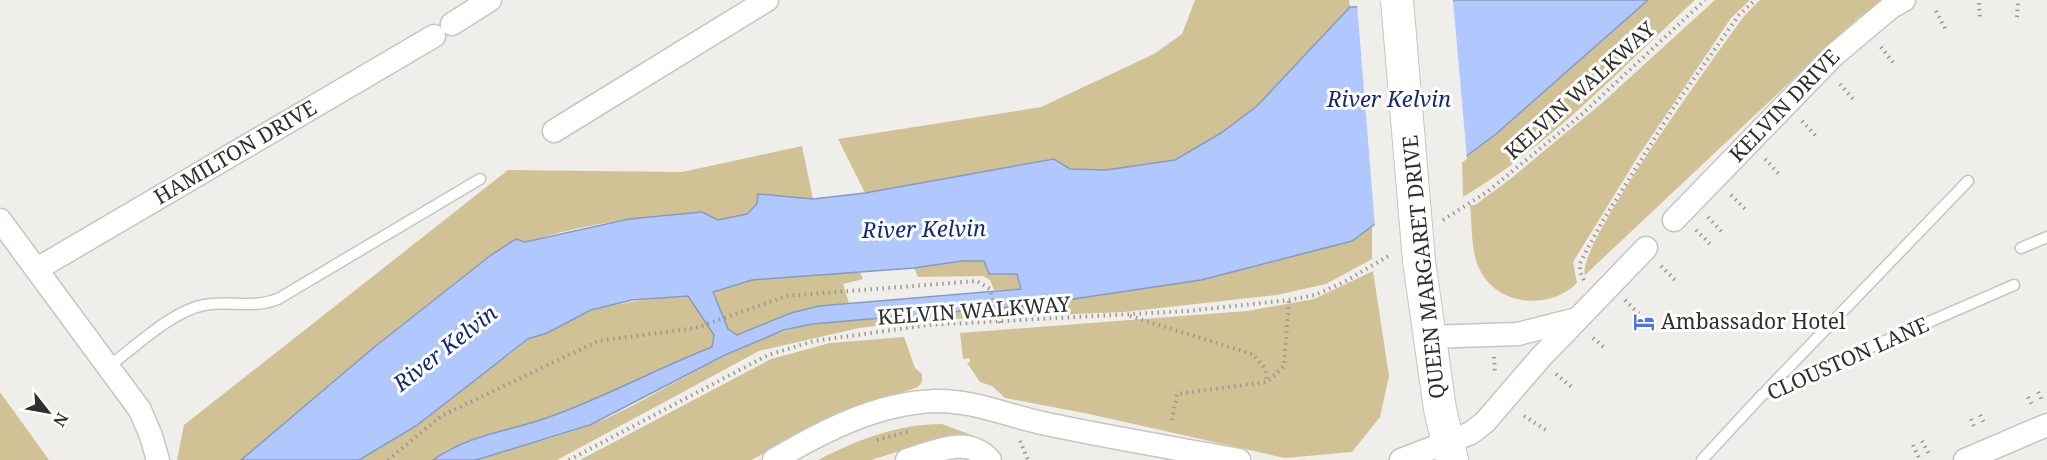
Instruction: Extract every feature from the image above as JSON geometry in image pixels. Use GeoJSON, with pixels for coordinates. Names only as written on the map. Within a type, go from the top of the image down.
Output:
{"type":"FeatureCollection","features":[{"type":"Feature","properties":{"kind":"main road","name":"QUEEN MARGARET DRIVE"},"geometry":{"type":"LineString","coordinates":[[1397,0],[1419,261],[1428,338],[1450,451]]}},
{"type":"Feature","properties":{"kind":"street","name":"HAMILTON DRIVE"},"geometry":{"type":"LineString","coordinates":[[37,269],[490,0]]}},
{"type":"Feature","properties":{"kind":"street"},"geometry":{"type":"LineString","coordinates":[[554,131],[767,0]]}},
{"type":"Feature","properties":{"kind":"street","name":"KELVIN DRIVE"},"geometry":{"type":"LineString","coordinates":[[1684,224],[1833,56],[1904,0]]}},
{"type":"Feature","properties":{"kind":"street"},"geometry":{"type":"LineString","coordinates":[[0,220],[140,410],[158,460]]}},
{"type":"Feature","properties":{"kind":"street"},"geometry":{"type":"LineString","coordinates":[[1401,460],[1450,451],[1485,422],[1652,256]]}},
{"type":"Feature","properties":{"kind":"street"},"geometry":{"type":"LineString","coordinates":[[1428,338],[1518,334],[1584,326]]}},
{"type":"Feature","properties":{"kind":"street"},"geometry":{"type":"LineString","coordinates":[[774,460],[810,439],[857,418],[894,406],[934,401],[964,402],[1042,423],[1239,460]]}},
{"type":"Feature","properties":{"kind":"street"},"geometry":{"type":"LineString","coordinates":[[1971,459],[2041,412]]}},
{"type":"Feature","properties":{"kind":"street"},"geometry":{"type":"LineString","coordinates":[[908,460],[954,445],[971,446],[981,451],[990,460]]}},
{"type":"Feature","properties":{"kind":"lane"},"geometry":{"type":"LineString","coordinates":[[108,367],[187,308],[222,303],[256,305],[278,299],[480,179]]}},
{"type":"Feature","properties":{"kind":"lane"},"geometry":{"type":"LineString","coordinates":[[1763,394],[1968,181]]}},
{"type":"Feature","properties":{"kind":"lane"},"geometry":{"type":"LineString","coordinates":[[2021,248],[2047,237]]}},
{"type":"Feature","properties":{"kind":"lane","name":"CLOUSTON LANE"},"geometry":{"type":"LineString","coordinates":[[1702,460],[1763,394],[2014,285]]}},
{"type":"Feature","properties":{"kind":"path","name":"KELVIN WALKWAY"},"geometry":{"type":"LineString","coordinates":[[1472,200],[1580,116],[1705,0]]}},
{"type":"Feature","properties":{"kind":"path"},"geometry":{"type":"LineString","coordinates":[[1584,281],[1580,272],[1580,262],[1602,222],[1676,104],[1739,15],[1755,0]]}},
{"type":"Feature","properties":{"kind":"path"},"geometry":{"type":"LineString","coordinates":[[2017,17],[2018,2]]}},
{"type":"Feature","properties":{"kind":"path"},"geometry":{"type":"LineString","coordinates":[[1979,3],[1980,20]]}},
{"type":"Feature","properties":{"kind":"path"},"geometry":{"type":"LineString","coordinates":[[1936,11],[1947,32]]}},
{"type":"Feature","properties":{"kind":"path"},"geometry":{"type":"LineString","coordinates":[[1879,45],[1895,65]]}},
{"type":"Feature","properties":{"kind":"path"},"geometry":{"type":"LineString","coordinates":[[1838,82],[1853,99]]}},
{"type":"Feature","properties":{"kind":"path"},"geometry":{"type":"LineString","coordinates":[[1800,119],[1816,136]]}},
{"type":"Feature","properties":{"kind":"path"},"geometry":{"type":"LineString","coordinates":[[1763,156],[1779,174]]}},
{"type":"Feature","properties":{"kind":"path"},"geometry":{"type":"LineString","coordinates":[[1728,192],[1745,209]]}},
{"type":"Feature","properties":{"kind":"path"},"geometry":{"type":"LineString","coordinates":[[1705,214],[1722,232]]}},
{"type":"Feature","properties":{"kind":"path"},"geometry":{"type":"LineString","coordinates":[[1684,224],[1710,244]]}},
{"type":"Feature","properties":{"kind":"path"},"geometry":{"type":"LineString","coordinates":[[1652,256],[1675,280]]}},
{"type":"Feature","properties":{"kind":"path","name":"KELVIN WALKWAY"},"geometry":{"type":"LineString","coordinates":[[569,460],[768,355],[814,341],[917,327],[1127,315],[1289,300],[1315,295],[1366,271]]}},
{"type":"Feature","properties":{"kind":"path"},"geometry":{"type":"LineString","coordinates":[[388,460],[441,416],[598,340],[696,328],[786,296],[977,281],[990,289],[1000,323]]}},
{"type":"Feature","properties":{"kind":"path"},"geometry":{"type":"LineString","coordinates":[[1623,298],[1640,315]]}},
{"type":"Feature","properties":{"kind":"path"},"geometry":{"type":"LineString","coordinates":[[1172,420],[1177,394],[1267,382],[1284,366],[1289,300]]}},
{"type":"Feature","properties":{"kind":"path"},"geometry":{"type":"LineString","coordinates":[[1127,315],[1252,354],[1265,368],[1267,382]]}},
{"type":"Feature","properties":{"kind":"path"},"geometry":{"type":"LineString","coordinates":[[1584,326],[1606,349]]}},
{"type":"Feature","properties":{"kind":"path"},"geometry":{"type":"LineString","coordinates":[[1556,374],[1574,389]]}},
{"type":"Feature","properties":{"kind":"path"},"geometry":{"type":"LineString","coordinates":[[2038,392],[2041,412]]}},
{"type":"Feature","properties":{"kind":"path"},"geometry":{"type":"LineString","coordinates":[[2028,397],[2041,412]]}},
{"type":"Feature","properties":{"kind":"path"},"geometry":{"type":"LineString","coordinates":[[1980,415],[1986,429]]}},
{"type":"Feature","properties":{"kind":"path"},"geometry":{"type":"LineString","coordinates":[[1524,416],[1546,430]]}},
{"type":"Feature","properties":{"kind":"path"},"geometry":{"type":"LineString","coordinates":[[1971,419],[1977,433]]}},
{"type":"Feature","properties":{"kind":"path"},"geometry":{"type":"LineString","coordinates":[[1018,438],[1028,460]]}},
{"type":"Feature","properties":{"kind":"path"},"geometry":{"type":"LineString","coordinates":[[1922,441],[1929,454]]}},
{"type":"Feature","properties":{"kind":"path"},"geometry":{"type":"LineString","coordinates":[[1913,445],[1919,458]]}},
{"type":"Feature","properties":{"kind":"shaded area"},"geometry":{"type":"Polygon","coordinates":[[[1195,0],[1349,0],[1350,7],[1257,106],[1221,133],[1175,160],[1106,170],[1070,169],[1054,159],[865,193],[838,139],[1041,107],[1154,54],[1182,34],[1195,0]]]}},
{"type":"Feature","properties":{"kind":"shaded area"},"geometry":{"type":"Polygon","coordinates":[[[1648,0],[1695,0],[1556,130],[1526,154],[1463,197],[1462,159],[1496,134],[1648,0]]]}},
{"type":"Feature","properties":{"kind":"shaded area"},"geometry":{"type":"Polygon","coordinates":[[[1715,0],[1750,0],[1731,18],[1639,155],[1573,262],[1577,283],[1565,292],[1535,301],[1520,300],[1493,287],[1483,275],[1474,254],[1470,205],[1475,205],[1509,180],[1603,102],[1715,0]]]}},
{"type":"Feature","properties":{"kind":"shaded area"},"geometry":{"type":"Polygon","coordinates":[[[1760,0],[1885,0],[1858,18],[1585,275],[1588,258],[1624,190],[1708,66],[1744,16],[1760,0]]]}},
{"type":"Feature","properties":{"kind":"shaded area"},"geometry":{"type":"Polygon","coordinates":[[[802,146],[813,199],[758,194],[753,209],[735,218],[719,220],[668,217],[627,220],[565,231],[525,242],[516,239],[491,255],[372,349],[241,460],[177,460],[184,425],[508,170],[682,172],[802,146]]]}},
{"type":"Feature","properties":{"kind":"shaded area"},"geometry":{"type":"Polygon","coordinates":[[[1372,226],[1372,259],[1326,284],[1277,295],[1124,312],[928,320],[859,328],[759,351],[557,460],[476,460],[591,425],[733,352],[785,331],[812,324],[1033,305],[1352,241],[1372,226]]]}},
{"type":"Feature","properties":{"kind":"shaded area"},"geometry":{"type":"Polygon","coordinates":[[[962,261],[984,261],[989,274],[1017,274],[1021,289],[994,290],[990,280],[983,276],[918,277],[914,268],[962,261]]]}},
{"type":"Feature","properties":{"kind":"shaded area"},"geometry":{"type":"Polygon","coordinates":[[[1373,271],[1389,376],[1380,417],[1352,452],[1285,458],[1089,414],[1005,398],[992,386],[980,382],[967,363],[970,362],[969,358],[963,359],[960,333],[1247,311],[1314,299],[1373,271]]]}},
{"type":"Feature","properties":{"kind":"shaded area"},"geometry":{"type":"Polygon","coordinates":[[[860,272],[863,279],[843,284],[849,303],[791,313],[737,335],[728,329],[713,292],[752,280],[860,272]]]}},
{"type":"Feature","properties":{"kind":"shaded area"},"geometry":{"type":"Polygon","coordinates":[[[688,296],[714,335],[712,347],[600,398],[546,419],[448,449],[433,460],[359,460],[551,326],[572,317],[618,304],[688,296]]]}},
{"type":"Feature","properties":{"kind":"shaded area"},"geometry":{"type":"Polygon","coordinates":[[[904,337],[915,368],[922,374],[922,382],[918,387],[839,414],[751,460],[580,460],[771,359],[830,343],[904,337]]]}},
{"type":"Feature","properties":{"kind":"shaded area"},"geometry":{"type":"Polygon","coordinates":[[[0,392],[49,460],[0,460],[0,392]]]}},
{"type":"Feature","properties":{"kind":"shaded area"},"geometry":{"type":"Polygon","coordinates":[[[942,424],[974,436],[972,441],[919,445],[871,460],[818,460],[878,434],[910,427],[942,424]]]}},
{"type":"Feature","properties":{"kind":"water","name":"River Kelvin"},"geometry":{"type":"Polygon","coordinates":[[[1455,0],[1648,0],[1496,134],[1352,241],[1201,280],[1033,305],[812,324],[784,330],[725,355],[590,425],[476,460],[433,460],[476,438],[572,408],[712,347],[714,335],[688,296],[632,300],[591,310],[547,333],[528,339],[416,426],[359,460],[241,460],[372,349],[491,255],[516,239],[525,242],[629,219],[702,212],[718,220],[747,214],[757,204],[758,194],[813,199],[865,193],[1054,159],[1070,169],[1106,170],[1175,160],[1221,133],[1257,106],[1350,7],[1447,5],[1455,0]],[[984,261],[752,280],[713,292],[728,329],[737,335],[791,313],[819,306],[1021,289],[1017,274],[989,274],[984,261]]]}},
{"type":"Feature","properties":{"kind":"pier"},"geometry":{"type":"Polygon","coordinates":[[[1453,0],[1467,159],[1375,227],[1357,4],[1453,0]]]}},
{"type":"Feature","properties":{"kind":"place","name":"Ambassador Hotel"},"geometry":{"type":"Point","coordinates":[1644,322]}}]}
